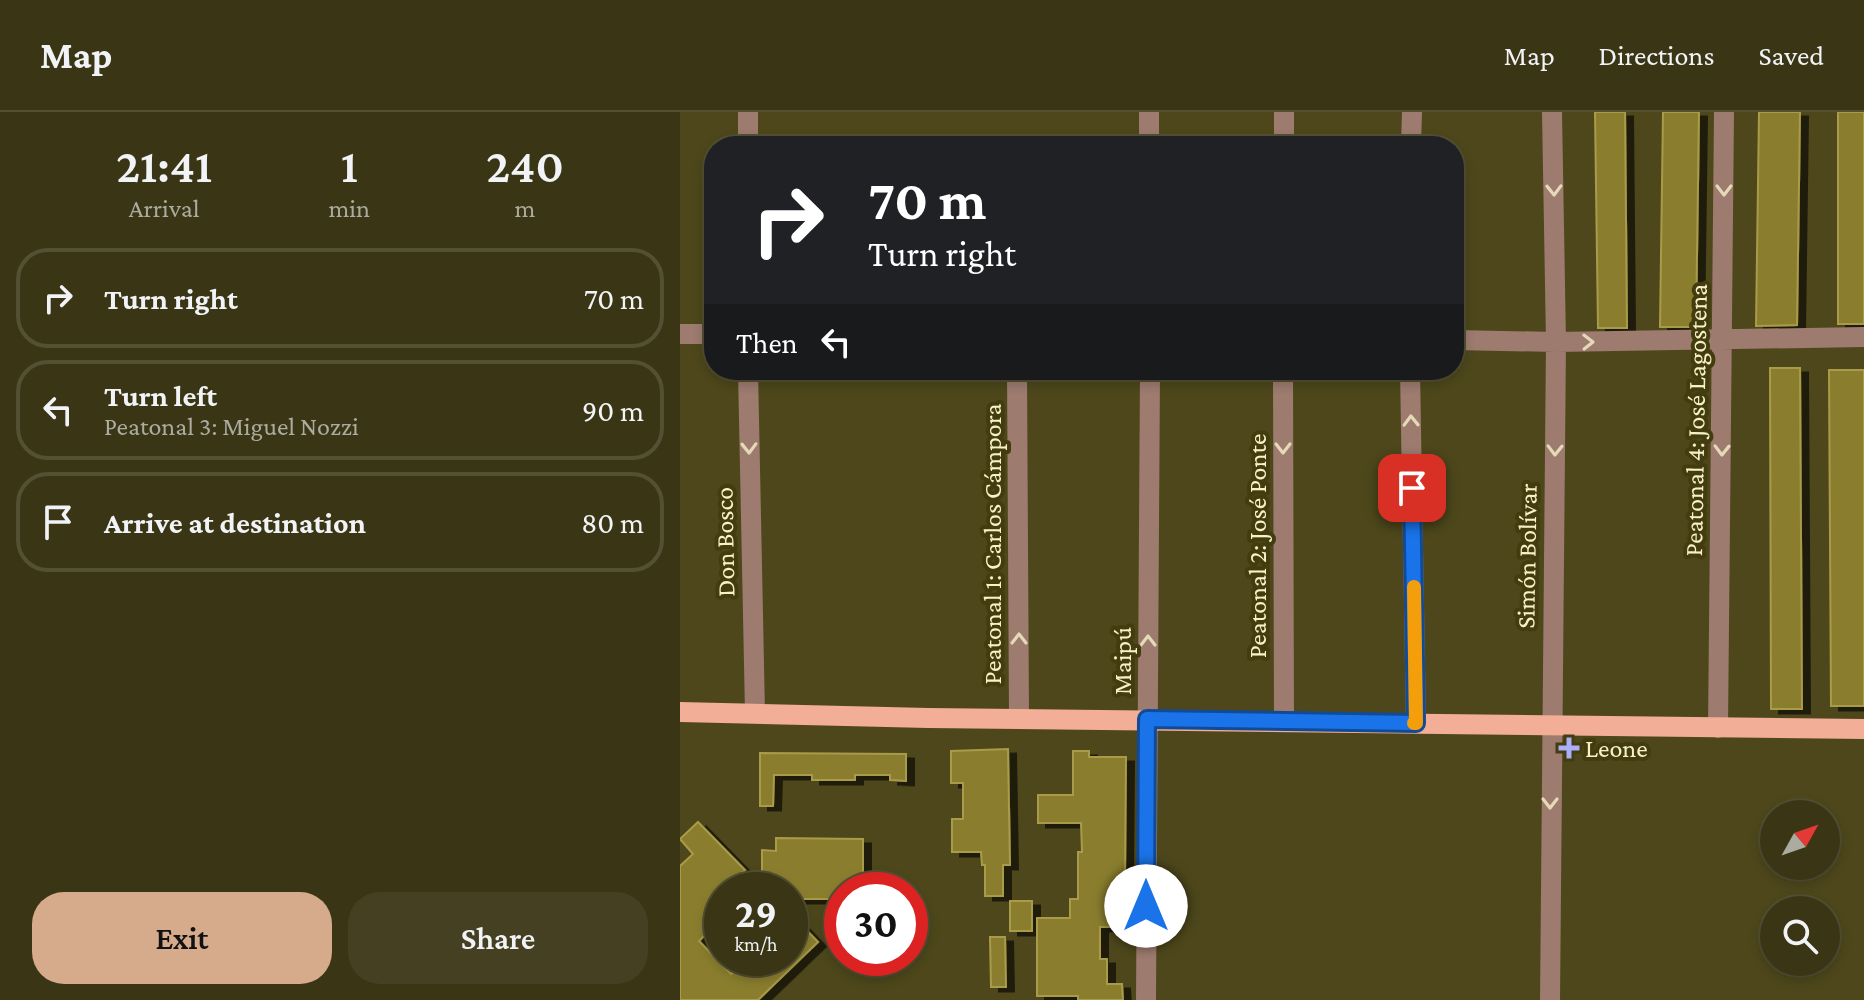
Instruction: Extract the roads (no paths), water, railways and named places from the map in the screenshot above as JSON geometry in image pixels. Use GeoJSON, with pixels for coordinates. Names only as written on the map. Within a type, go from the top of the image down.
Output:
{"type":"FeatureCollection","features":[{"type":"Feature","properties":{"kind":"main road"},"geometry":{"type":"LineString","coordinates":[[680,712],[928,718],[1864,729]]}},
{"type":"Feature","properties":{"kind":"street"},"geometry":{"type":"LineString","coordinates":[[748,112],[748,136]]}},
{"type":"Feature","properties":{"kind":"street"},"geometry":{"type":"LineString","coordinates":[[1149,112],[1149,136]]}},
{"type":"Feature","properties":{"kind":"street"},"geometry":{"type":"LineString","coordinates":[[1284,112],[1284,136]]}},
{"type":"Feature","properties":{"kind":"street"},"geometry":{"type":"LineString","coordinates":[[1411,136],[1412,112]]}},
{"type":"Feature","properties":{"kind":"street","name":"Simón Bolívar"},"geometry":{"type":"LineString","coordinates":[[1550,1000],[1556,342],[1552,112]]}},
{"type":"Feature","properties":{"kind":"street","name":"Peatonal 4: José Lagostena"},"geometry":{"type":"LineString","coordinates":[[1718,728],[1724,112]]}},
{"type":"Feature","properties":{"kind":"street"},"geometry":{"type":"LineString","coordinates":[[680,334],[704,334]]}},
{"type":"Feature","properties":{"kind":"street"},"geometry":{"type":"LineString","coordinates":[[1464,340],[1556,342],[1864,337]]}},
{"type":"Feature","properties":{"kind":"street","name":"Don Bosco"},"geometry":{"type":"LineString","coordinates":[[748,380],[755,713]]}},
{"type":"Feature","properties":{"kind":"street","name":"Peatonal 1: Carlos Cámpora"},"geometry":{"type":"LineString","coordinates":[[1017,380],[1019,717]]}},
{"type":"Feature","properties":{"kind":"street","name":"Maipú"},"geometry":{"type":"LineString","coordinates":[[1146,1000],[1150,380]]}},
{"type":"Feature","properties":{"kind":"street","name":"Peatonal 2: José Ponte"},"geometry":{"type":"LineString","coordinates":[[1283,380],[1284,721]]}},
{"type":"Feature","properties":{"kind":"street"},"geometry":{"type":"LineString","coordinates":[[1410,380],[1416,723]]}},
{"type":"Feature","properties":{"kind":"place","name":"Leone"},"geometry":{"type":"Point","coordinates":[1569,748]}}]}
